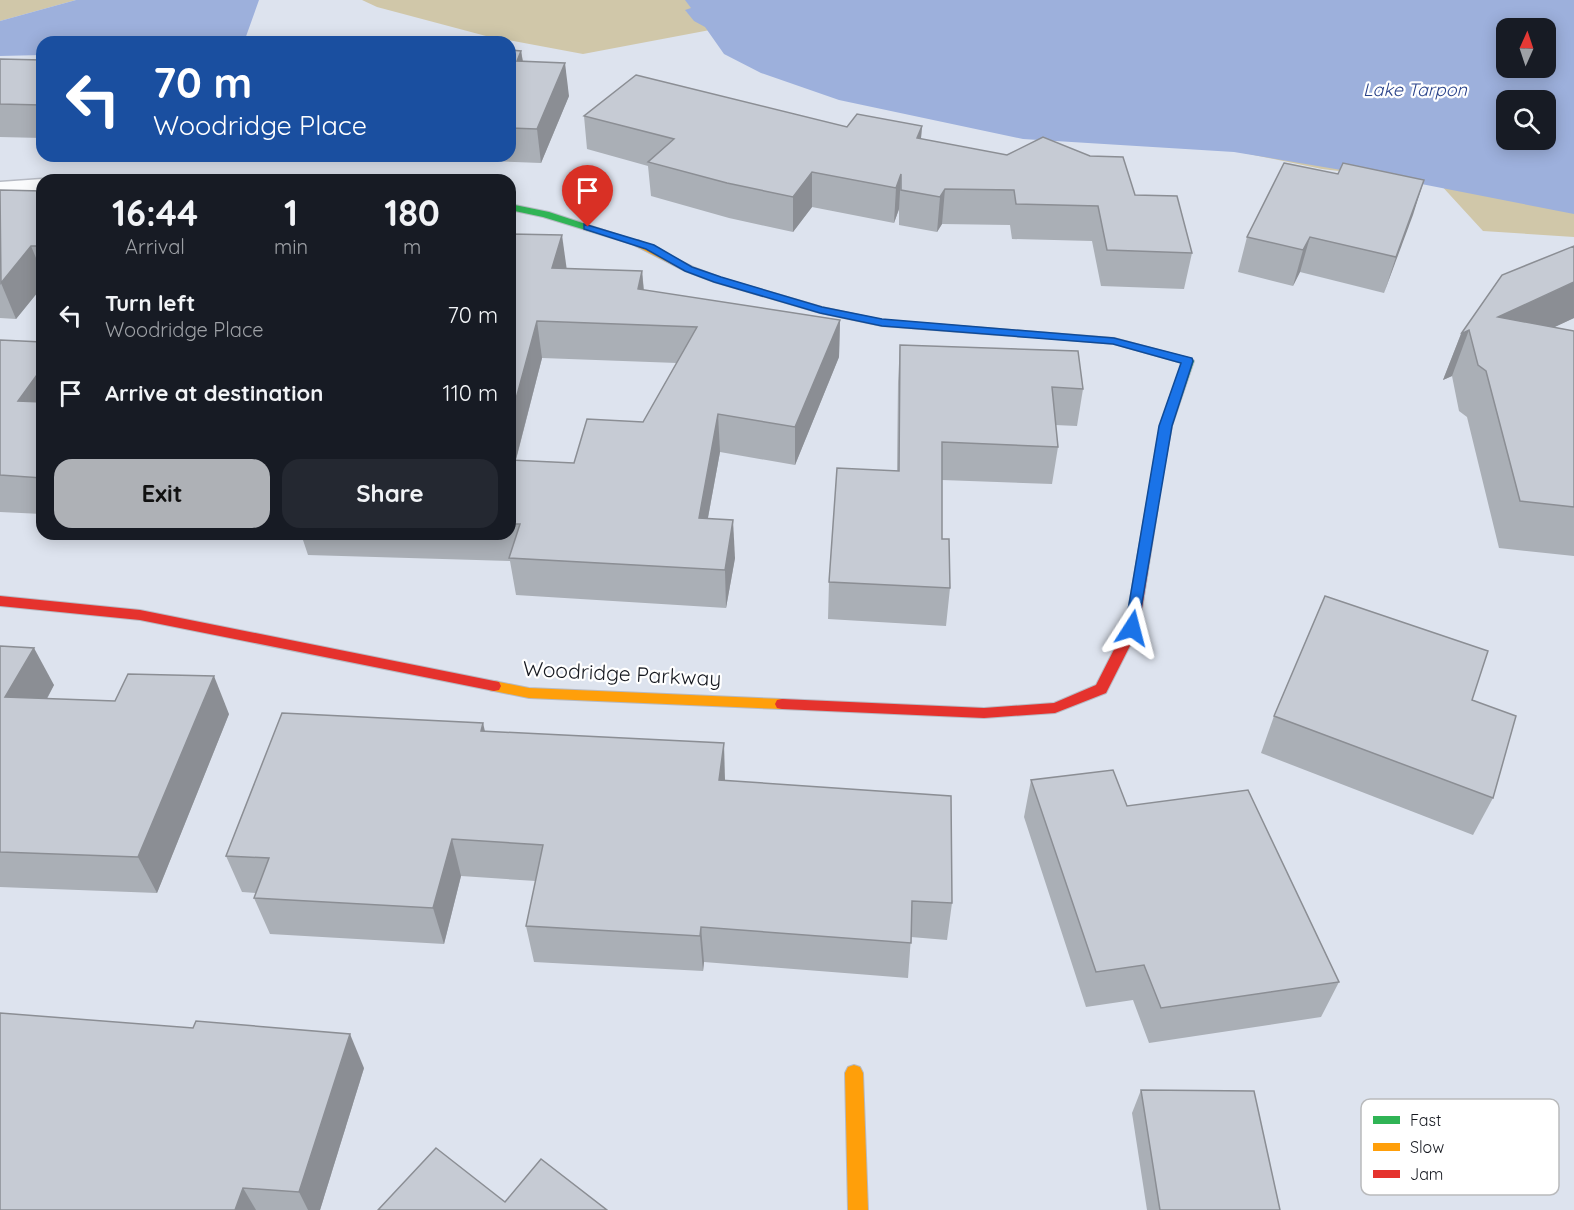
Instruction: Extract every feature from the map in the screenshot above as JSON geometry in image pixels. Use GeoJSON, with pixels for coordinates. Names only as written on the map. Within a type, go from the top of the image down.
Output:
{"type":"FeatureCollection","features":[{"type":"Feature","properties":{"kind":"street"},"geometry":{"type":"LineString","coordinates":[[0,189],[36,186]]}},
{"type":"Feature","properties":{"kind":"street","name":"Woodridge Parkway"},"geometry":{"type":"LineString","coordinates":[[0,601],[140,615],[529,693],[984,713],[1055,708],[1101,688],[1132,628],[1166,426],[1188,361],[1114,341],[882,323],[820,310],[698,273],[650,247],[610,233],[516,208]]}},
{"type":"Feature","properties":{"kind":"street"},"geometry":{"type":"LineString","coordinates":[[854,1073],[858,1210]]}},
{"type":"Feature","properties":{"kind":"shaded area"},"geometry":{"type":"Polygon","coordinates":[[[0,0],[76,0],[0,21],[0,0]]]}},
{"type":"Feature","properties":{"kind":"shaded area"},"geometry":{"type":"Polygon","coordinates":[[[362,0],[706,0],[700,6],[686,11],[710,30],[583,54],[516,42],[516,36],[486,36],[377,7],[362,0]]]}},
{"type":"Feature","properties":{"kind":"shaded area"},"geometry":{"type":"Polygon","coordinates":[[[1152,134],[1574,156],[1574,237],[1483,231],[1439,183],[1322,169],[1152,134]]]}},
{"type":"Feature","properties":{"kind":"water"},"geometry":{"type":"Polygon","coordinates":[[[76,0],[259,0],[246,36],[36,36],[36,55],[0,56],[0,21],[76,0]]]}},
{"type":"Feature","properties":{"kind":"water","name":"Lake Tarpon"},"geometry":{"type":"Polygon","coordinates":[[[685,0],[1574,0],[1574,214],[1401,180],[1234,152],[1023,139],[839,100],[761,73],[724,54],[705,27],[694,21],[685,10],[691,8],[685,0]]]}},
{"type":"Feature","properties":{"kind":"building"},"geometry":{"type":"Polygon","coordinates":[[[516,51],[521,51],[517,61],[565,63],[537,129],[516,128],[516,51]]]}},
{"type":"Feature","properties":{"kind":"building"},"geometry":{"type":"Polygon","coordinates":[[[0,59],[36,60],[36,105],[0,104],[0,59]]]}},
{"type":"Feature","properties":{"kind":"building"},"geometry":{"type":"Polygon","coordinates":[[[636,75],[847,127],[857,114],[922,126],[917,138],[1007,155],[1043,137],[1090,156],[1123,157],[1135,195],[1177,196],[1192,253],[1107,250],[1098,206],[1016,204],[1014,190],[945,189],[940,197],[901,190],[901,174],[896,188],[812,172],[793,197],[727,183],[648,162],[674,139],[584,116],[636,75]]]}},
{"type":"Feature","properties":{"kind":"building"},"geometry":{"type":"Polygon","coordinates":[[[1284,163],[1338,174],[1343,163],[1424,180],[1396,257],[1310,237],[1303,250],[1247,237],[1284,163]]]}},
{"type":"Feature","properties":{"kind":"building"},"geometry":{"type":"Polygon","coordinates":[[[0,190],[36,191],[36,246],[31,246],[1,283],[0,190]]]}},
{"type":"Feature","properties":{"kind":"building"},"geometry":{"type":"Polygon","coordinates":[[[516,234],[562,235],[552,268],[642,271],[638,289],[840,320],[795,427],[718,414],[699,518],[733,520],[725,570],[509,558],[520,524],[516,524],[516,460],[574,463],[587,419],[643,422],[697,327],[537,321],[516,399],[516,234]]]}},
{"type":"Feature","properties":{"kind":"building"},"geometry":{"type":"Polygon","coordinates":[[[1574,246],[1574,282],[1498,317],[1574,331],[1574,507],[1520,501],[1486,371],[1478,365],[1469,330],[1461,334],[1502,275],[1574,246]]]}},
{"type":"Feature","properties":{"kind":"building"},"geometry":{"type":"Polygon","coordinates":[[[0,340],[36,342],[36,376],[18,401],[36,402],[36,478],[0,475],[0,340]]]}},
{"type":"Feature","properties":{"kind":"building"},"geometry":{"type":"Polygon","coordinates":[[[900,345],[1078,351],[1083,389],[1052,387],[1058,447],[942,442],[942,539],[949,539],[950,588],[829,582],[837,468],[899,471],[900,345]]]}},
{"type":"Feature","properties":{"kind":"building"},"geometry":{"type":"Polygon","coordinates":[[[1325,596],[1488,651],[1472,700],[1516,716],[1493,798],[1274,716],[1325,596]]]}},
{"type":"Feature","properties":{"kind":"building"},"geometry":{"type":"Polygon","coordinates":[[[0,646],[34,648],[5,697],[115,701],[128,674],[214,676],[138,857],[0,852],[0,646]]]}},
{"type":"Feature","properties":{"kind":"building"},"geometry":{"type":"Polygon","coordinates":[[[282,713],[483,723],[481,731],[724,743],[719,780],[951,796],[952,903],[912,901],[911,943],[701,927],[700,936],[526,926],[543,845],[452,839],[433,908],[254,898],[269,858],[226,856],[282,713]]]}},
{"type":"Feature","properties":{"kind":"building"},"geometry":{"type":"Polygon","coordinates":[[[1113,770],[1127,806],[1248,790],[1339,982],[1161,1008],[1144,965],[1096,972],[1031,780],[1113,770]]]}},
{"type":"Feature","properties":{"kind":"building"},"geometry":{"type":"Polygon","coordinates":[[[0,1013],[193,1028],[196,1021],[350,1034],[299,1192],[243,1188],[235,1210],[0,1210],[0,1013]]]}},
{"type":"Feature","properties":{"kind":"building"},"geometry":{"type":"Polygon","coordinates":[[[1141,1090],[1254,1091],[1280,1210],[1160,1210],[1141,1090]]]}},
{"type":"Feature","properties":{"kind":"building"},"geometry":{"type":"Polygon","coordinates":[[[436,1148],[505,1202],[541,1159],[607,1210],[378,1210],[436,1148]]]}},
{"type":"Feature","properties":{"kind":"traffic: fast"},"geometry":{"type":"LineString","coordinates":[[516,208],[545,214],[638,243]]}},
{"type":"Feature","properties":{"kind":"traffic: fast"},"geometry":{"type":"LineString","coordinates":[[1025,334],[1114,341],[1188,361],[1166,426],[1152,507]]}},
{"type":"Feature","properties":{"kind":"traffic: slow"},"geometry":{"type":"LineString","coordinates":[[638,243],[689,269],[718,280],[820,310],[882,323],[1025,334]]}},
{"type":"Feature","properties":{"kind":"traffic: slow"},"geometry":{"type":"LineString","coordinates":[[494,686],[529,693],[782,704]]}},
{"type":"Feature","properties":{"kind":"traffic: slow"},"geometry":{"type":"LineString","coordinates":[[854,1073],[858,1210]]}},
{"type":"Feature","properties":{"kind":"traffic: jam"},"geometry":{"type":"LineString","coordinates":[[782,704],[984,713],[1055,708],[1101,689],[1132,628],[1152,507]]}},
{"type":"Feature","properties":{"kind":"traffic: jam"},"geometry":{"type":"LineString","coordinates":[[0,601],[140,615],[494,686]]}},
{"type":"Feature","properties":{"kind":"route"},"geometry":{"type":"LineString","coordinates":[[588,227],[650,247],[688,269],[718,280],[820,310],[882,323],[1114,341],[1188,361],[1166,426],[1132,628]]}}]}
